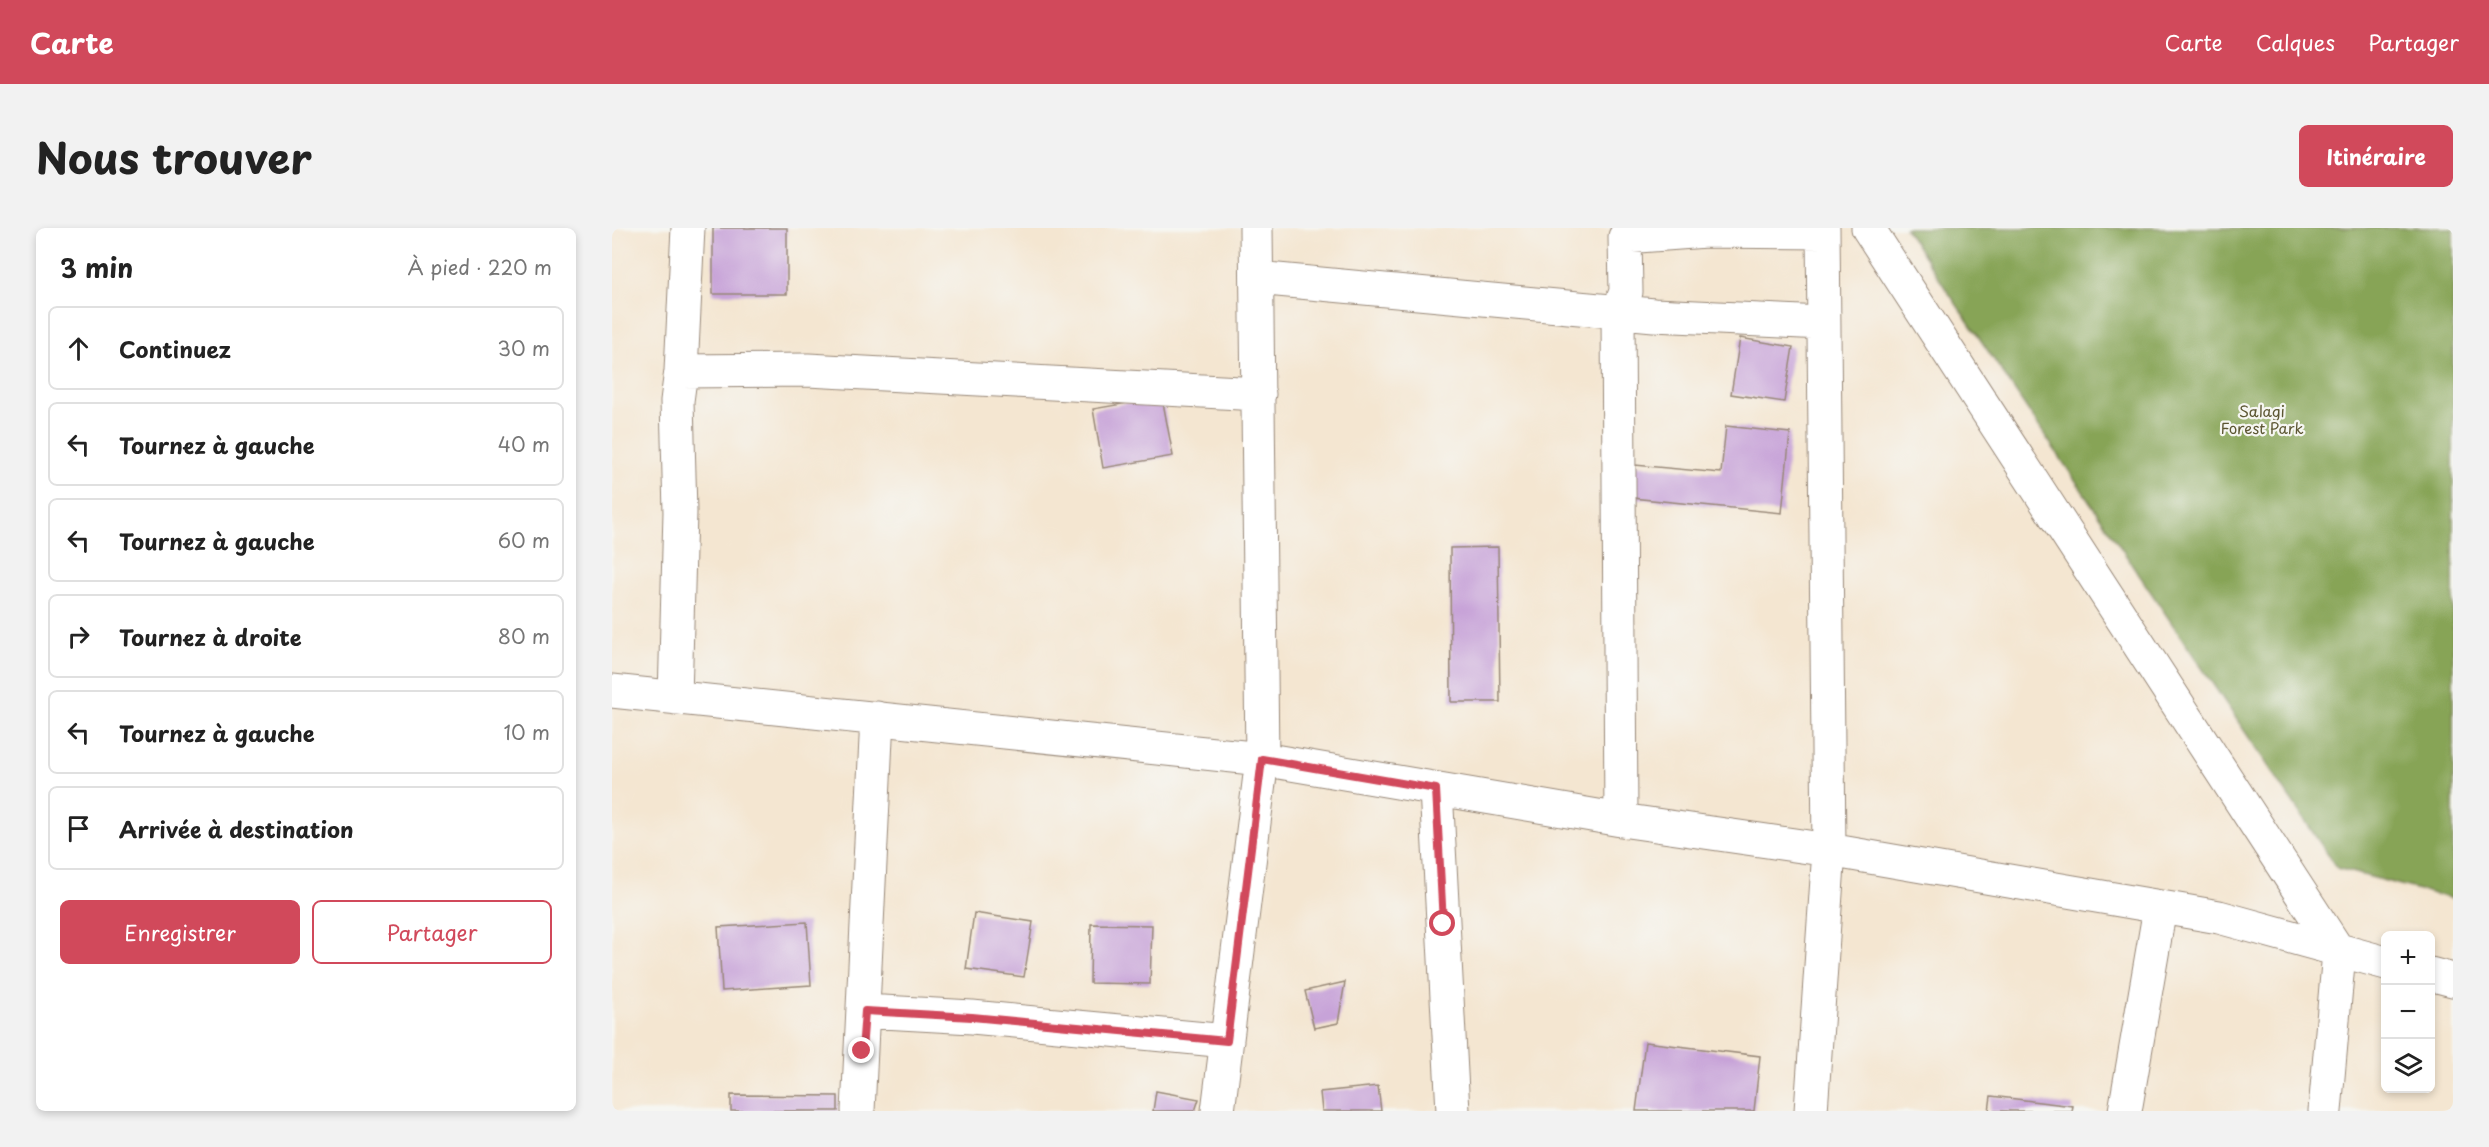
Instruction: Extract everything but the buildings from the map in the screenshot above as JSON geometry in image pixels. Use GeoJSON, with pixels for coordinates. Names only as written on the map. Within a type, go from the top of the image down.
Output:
{"type":"FeatureCollection","features":[{"type":"Feature","properties":{"kind":"street"},"geometry":{"type":"LineString","coordinates":[[675,698],[681,512],[677,401],[681,371],[688,228]]}},
{"type":"Feature","properties":{"kind":"street"},"geometry":{"type":"LineString","coordinates":[[1218,1111],[1262,759],[1256,228]]}},
{"type":"Feature","properties":{"kind":"street"},"geometry":{"type":"LineString","coordinates":[[1868,228],[2338,952],[2325,1111]]}},
{"type":"Feature","properties":{"kind":"street"},"geometry":{"type":"LineString","coordinates":[[1621,820],[1618,312],[1626,292],[1625,237],[1706,231],[1823,230],[1822,323],[1829,850],[1811,1111]]}},
{"type":"Feature","properties":{"kind":"street"},"geometry":{"type":"LineString","coordinates":[[1257,278],[1618,312],[1822,323]]}},
{"type":"Feature","properties":{"kind":"street"},"geometry":{"type":"LineString","coordinates":[[681,371],[808,370],[1259,394]]}},
{"type":"Feature","properties":{"kind":"street"},"geometry":{"type":"LineString","coordinates":[[612,691],[1262,759],[1621,820],[1829,850],[2219,917],[2338,952],[2381,962]]}},
{"type":"Feature","properties":{"kind":"street"},"geometry":{"type":"LineString","coordinates":[[858,1111],[865,1011],[877,718]]}},
{"type":"Feature","properties":{"kind":"street"},"geometry":{"type":"LineString","coordinates":[[1436,789],[1454,1111]]}},
{"type":"Feature","properties":{"kind":"street"},"geometry":{"type":"LineString","coordinates":[[2125,1111],[2160,908]]}},
{"type":"Feature","properties":{"kind":"street"},"geometry":{"type":"LineString","coordinates":[[2435,975],[2453,980]]}},
{"type":"Feature","properties":{"kind":"street"},"geometry":{"type":"LineString","coordinates":[[865,1011],[972,1017],[1227,1041]]}},
{"type":"Feature","properties":{"kind":"green space","name":"Salagi Forest Park"},"geometry":{"type":"Polygon","coordinates":[[[1905,228],[2453,228],[2453,899],[2337,868],[1905,228]]]}},
{"type":"Feature","properties":{"kind":"route"},"geometry":{"type":"LineString","coordinates":[[862,1051],[865,1011],[972,1017],[1227,1041],[1262,759],[1436,789],[1443,924]]}}]}
